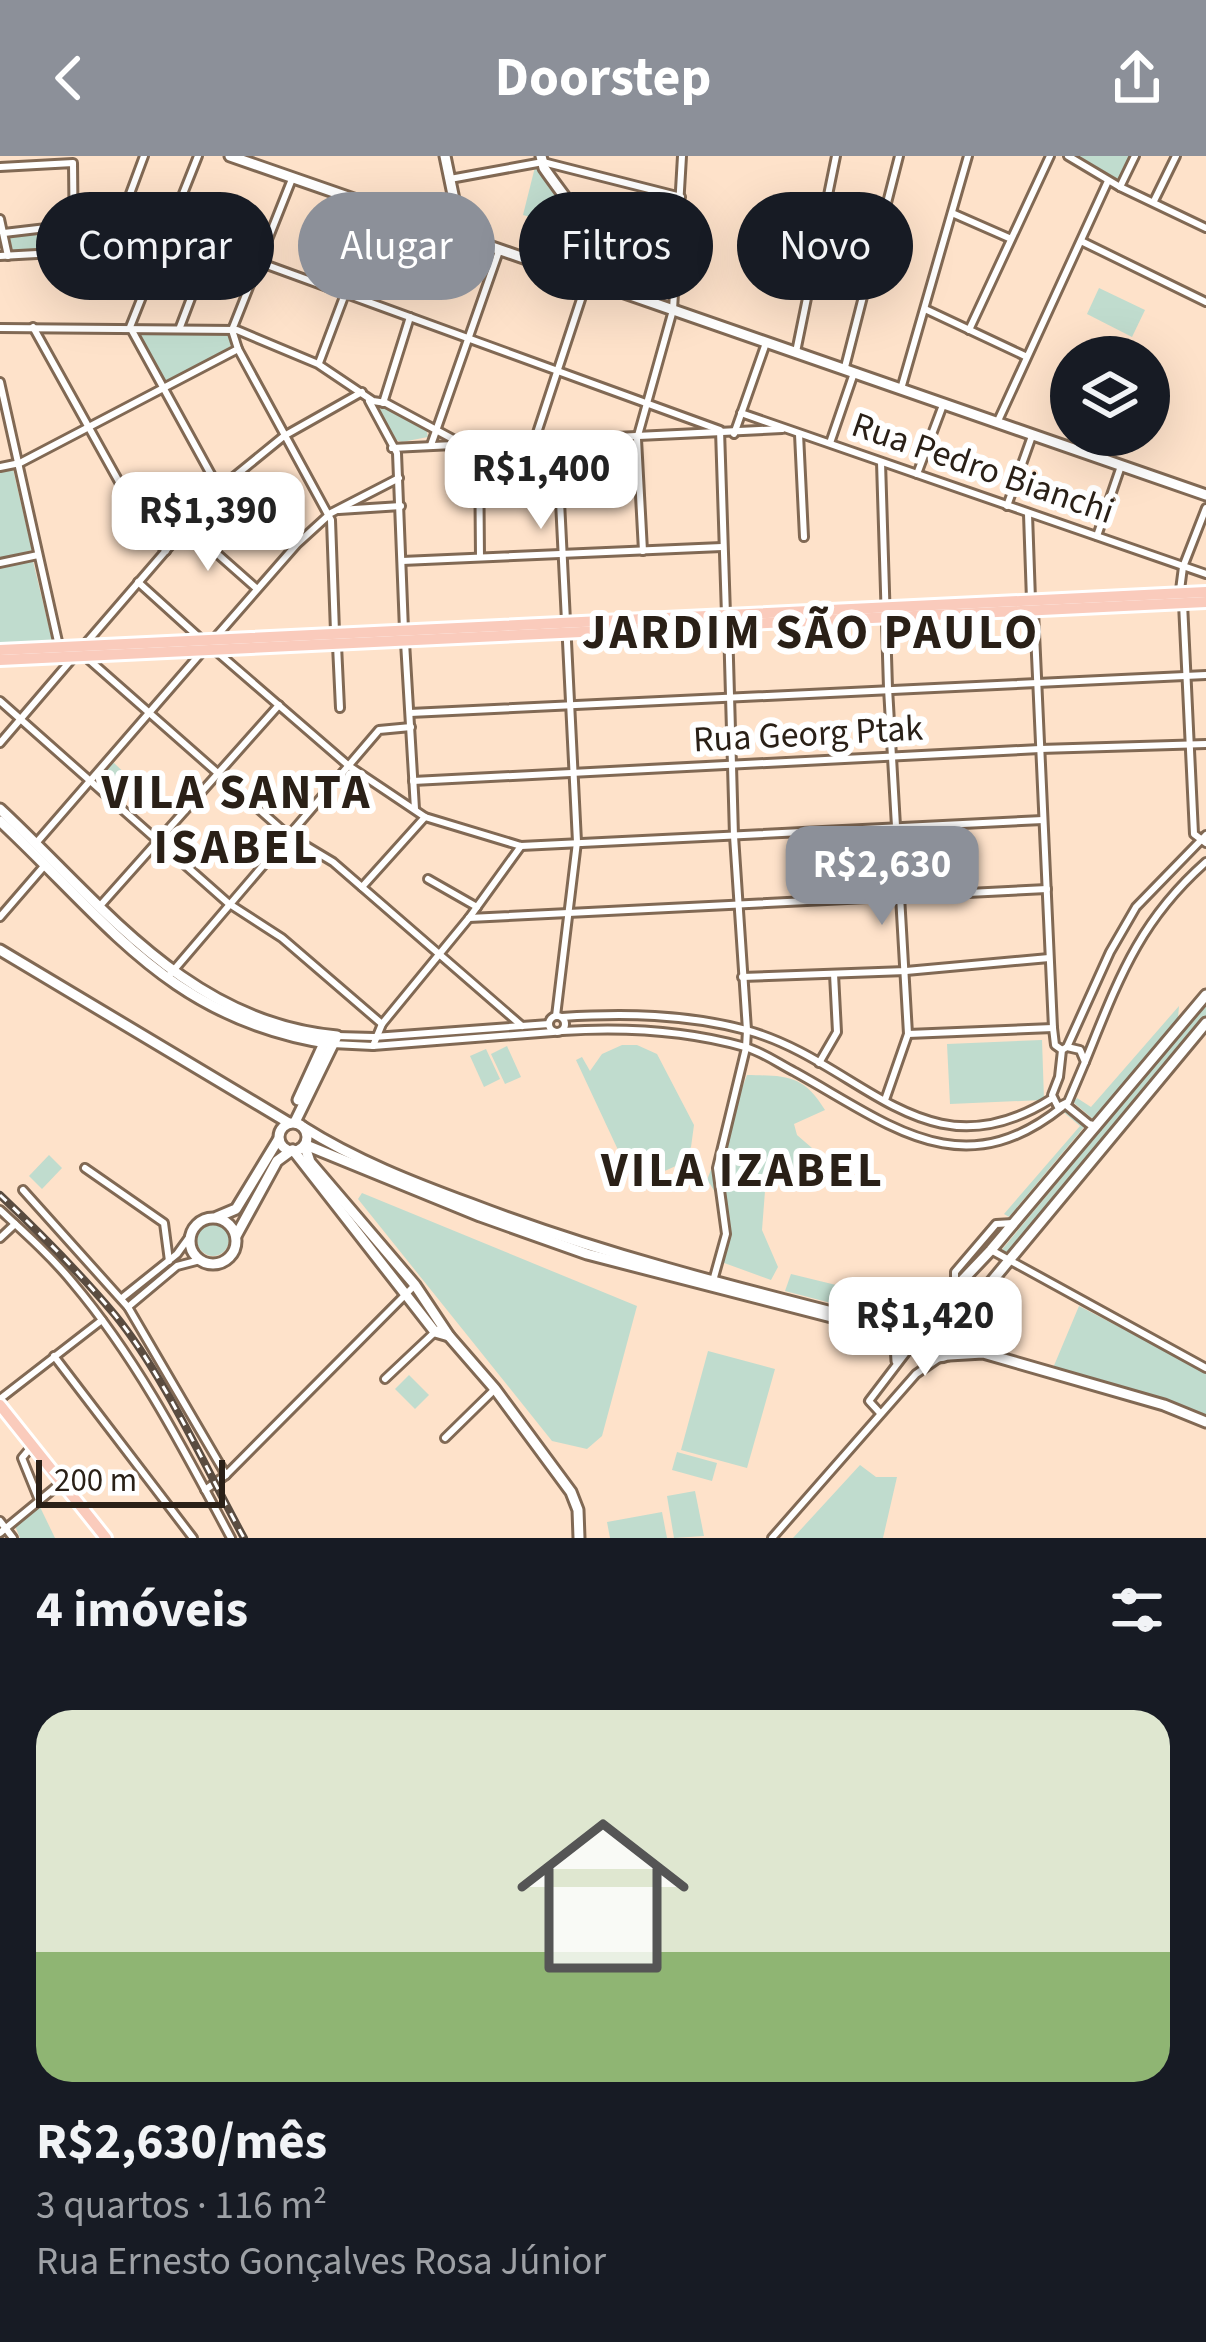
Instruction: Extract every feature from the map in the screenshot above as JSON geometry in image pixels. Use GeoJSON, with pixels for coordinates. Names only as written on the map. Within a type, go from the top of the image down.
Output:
{"type":"FeatureCollection","features":[{"type":"Feature","properties":{"kind":"main road"},"geometry":{"type":"LineString","coordinates":[[0,660],[208,645],[1182,598],[1206,592]]}},
{"type":"Feature","properties":{"kind":"main road"},"geometry":{"type":"LineString","coordinates":[[1182,598],[1206,602]]}},
{"type":"Feature","properties":{"kind":"main road"},"geometry":{"type":"LineString","coordinates":[[0,650],[58,646],[81,652]]}},
{"type":"Feature","properties":{"kind":"main road"},"geometry":{"type":"LineString","coordinates":[[0,1402],[106,1538]]}},
{"type":"Feature","properties":{"kind":"street"},"geometry":{"type":"LineString","coordinates":[[131,192],[144,156]]}},
{"type":"Feature","properties":{"kind":"street"},"geometry":{"type":"LineString","coordinates":[[185,192],[199,156]]}},
{"type":"Feature","properties":{"kind":"street"},"geometry":{"type":"LineString","coordinates":[[231,156],[332,192]]}},
{"type":"Feature","properties":{"kind":"street"},"geometry":{"type":"LineString","coordinates":[[445,156],[453,192]]}},
{"type":"Feature","properties":{"kind":"street"},"geometry":{"type":"LineString","coordinates":[[681,192],[682,156]]}},
{"type":"Feature","properties":{"kind":"street"},"geometry":{"type":"LineString","coordinates":[[796,353],[836,156]]}},
{"type":"Feature","properties":{"kind":"street"},"geometry":{"type":"LineString","coordinates":[[830,443],[899,156]]}},
{"type":"Feature","properties":{"kind":"street"},"geometry":{"type":"LineString","coordinates":[[901,389],[968,156]]}},
{"type":"Feature","properties":{"kind":"street"},"geometry":{"type":"LineString","coordinates":[[969,329],[1050,156]]}},
{"type":"Feature","properties":{"kind":"street"},"geometry":{"type":"LineString","coordinates":[[1068,156],[1120,188],[1206,227]]}},
{"type":"Feature","properties":{"kind":"street"},"geometry":{"type":"LineString","coordinates":[[1120,188],[1135,156]]}},
{"type":"Feature","properties":{"kind":"street"},"geometry":{"type":"LineString","coordinates":[[1154,202],[1176,156]]}},
{"type":"Feature","properties":{"kind":"street"},"geometry":{"type":"LineString","coordinates":[[450,179],[542,159],[666,192]]}},
{"type":"Feature","properties":{"kind":"street"},"geometry":{"type":"LineString","coordinates":[[542,159],[562,192]]}},
{"type":"Feature","properties":{"kind":"street"},"geometry":{"type":"LineString","coordinates":[[0,167],[73,163],[74,192]]}},
{"type":"Feature","properties":{"kind":"street"},"geometry":{"type":"LineString","coordinates":[[274,222],[292,178]]}},
{"type":"Feature","properties":{"kind":"street"},"geometry":{"type":"LineString","coordinates":[[997,423],[1108,181]]}},
{"type":"Feature","properties":{"kind":"street"},"geometry":{"type":"LineString","coordinates":[[952,213],[1010,238]]}},
{"type":"Feature","properties":{"kind":"street"},"geometry":{"type":"LineString","coordinates":[[0,219],[4,256],[36,254]]}},
{"type":"Feature","properties":{"kind":"street"},"geometry":{"type":"LineString","coordinates":[[4,233],[36,229]]}},
{"type":"Feature","properties":{"kind":"street"},"geometry":{"type":"LineString","coordinates":[[1081,241],[1206,302]]}},
{"type":"Feature","properties":{"kind":"street"},"geometry":{"type":"LineString","coordinates":[[495,249],[519,257]]}},
{"type":"Feature","properties":{"kind":"street"},"geometry":{"type":"LineString","coordinates":[[430,447],[499,250]]}},
{"type":"Feature","properties":{"kind":"street"},"geometry":{"type":"LineString","coordinates":[[130,327],[141,300]]}},
{"type":"Feature","properties":{"kind":"street"},"geometry":{"type":"LineString","coordinates":[[180,327],[190,300]]}},
{"type":"Feature","properties":{"kind":"street"},"geometry":{"type":"LineString","coordinates":[[243,300],[232,330],[238,349],[332,513],[340,708]]}},
{"type":"Feature","properties":{"kind":"street"},"geometry":{"type":"LineString","coordinates":[[318,364],[343,300]]}},
{"type":"Feature","properties":{"kind":"street"},"geometry":{"type":"LineString","coordinates":[[362,300],[720,430],[734,434],[785,429]]}},
{"type":"Feature","properties":{"kind":"street"},"geometry":{"type":"LineString","coordinates":[[534,442],[580,300]]}},
{"type":"Feature","properties":{"kind":"street"},"geometry":{"type":"LineString","coordinates":[[643,300],[1206,495]]}},
{"type":"Feature","properties":{"kind":"street"},"geometry":{"type":"LineString","coordinates":[[643,551],[637,439],[674,300]]}},
{"type":"Feature","properties":{"kind":"street"},"geometry":{"type":"LineString","coordinates":[[925,309],[1026,357]]}},
{"type":"Feature","properties":{"kind":"street"},"geometry":{"type":"LineString","coordinates":[[383,403],[410,317]]}},
{"type":"Feature","properties":{"kind":"street"},"geometry":{"type":"LineString","coordinates":[[130,327],[219,489]]}},
{"type":"Feature","properties":{"kind":"street"},"geometry":{"type":"LineString","coordinates":[[0,328],[232,330],[318,364],[364,395],[437,428],[464,446]]}},
{"type":"Feature","properties":{"kind":"street"},"geometry":{"type":"LineString","coordinates":[[33,328],[143,526],[166,550]]}},
{"type":"Feature","properties":{"kind":"street"},"geometry":{"type":"LineString","coordinates":[[734,434],[766,343]]}},
{"type":"Feature","properties":{"kind":"street"},"geometry":{"type":"LineString","coordinates":[[0,467],[20,463],[238,349]]}},
{"type":"Feature","properties":{"kind":"street"},"geometry":{"type":"LineString","coordinates":[[0,382],[58,646]]}},
{"type":"Feature","properties":{"kind":"street"},"geometry":{"type":"LineString","coordinates":[[0,742],[219,489],[284,436],[364,395]]}},
{"type":"Feature","properties":{"kind":"street"},"geometry":{"type":"LineString","coordinates":[[364,395],[397,453],[415,809]]}},
{"type":"Feature","properties":{"kind":"street"},"geometry":{"type":"LineString","coordinates":[[916,474],[943,404]]}},
{"type":"Feature","properties":{"kind":"street","name":"Rua Pedro Bianchi"},"geometry":{"type":"LineString","coordinates":[[741,413],[1206,574]]}},
{"type":"Feature","properties":{"kind":"street"},"geometry":{"type":"LineString","coordinates":[[392,448],[637,439],[720,430]]}},
{"type":"Feature","properties":{"kind":"street"},"geometry":{"type":"LineString","coordinates":[[713,1281],[726,1234],[717,1168],[747,1030],[734,836],[720,430]]}},
{"type":"Feature","properties":{"kind":"street"},"geometry":{"type":"LineString","coordinates":[[799,434],[804,537]]}},
{"type":"Feature","properties":{"kind":"street"},"geometry":{"type":"LineString","coordinates":[[1007,507],[1032,436]]}},
{"type":"Feature","properties":{"kind":"street"},"geometry":{"type":"LineString","coordinates":[[555,1029],[577,842],[557,440]]}},
{"type":"Feature","properties":{"kind":"street"},"geometry":{"type":"LineString","coordinates":[[479,445],[480,557]]}},
{"type":"Feature","properties":{"kind":"street"},"geometry":{"type":"LineString","coordinates":[[881,461],[888,688],[908,1034],[885,1100]]}},
{"type":"Feature","properties":{"kind":"street"},"geometry":{"type":"LineString","coordinates":[[1097,536],[1121,466]]}},
{"type":"Feature","properties":{"kind":"street"},"geometry":{"type":"LineString","coordinates":[[34,847],[297,544],[332,513],[399,478]]}},
{"type":"Feature","properties":{"kind":"street"},"geometry":{"type":"LineString","coordinates":[[228,482],[297,544]]}},
{"type":"Feature","properties":{"kind":"street"},"geometry":{"type":"LineString","coordinates":[[332,513],[401,506]]}},
{"type":"Feature","properties":{"kind":"street"},"geometry":{"type":"LineString","coordinates":[[559,1017],[640,1013],[747,1030],[935,1125],[968,1128],[1024,1116],[1051,1099],[1065,1049],[1124,927],[1136,907],[1204,839],[1194,834],[1182,598],[1183,567],[1206,508]]}},
{"type":"Feature","properties":{"kind":"street"},"geometry":{"type":"LineString","coordinates":[[1028,514],[1053,1028],[1055,1045],[1080,1050],[1085,1062]]}},
{"type":"Feature","properties":{"kind":"street"},"geometry":{"type":"LineString","coordinates":[[187,526],[257,589]]}},
{"type":"Feature","properties":{"kind":"street"},"geometry":{"type":"LineString","coordinates":[[402,561],[724,547]]}},
{"type":"Feature","properties":{"kind":"street"},"geometry":{"type":"LineString","coordinates":[[0,563],[38,555]]}},
{"type":"Feature","properties":{"kind":"street"},"geometry":{"type":"LineString","coordinates":[[138,582],[349,766],[425,817],[521,846],[1043,820]]}},
{"type":"Feature","properties":{"kind":"street"},"geometry":{"type":"LineString","coordinates":[[81,652],[287,835],[333,862],[523,1026]]}},
{"type":"Feature","properties":{"kind":"street"},"geometry":{"type":"LineString","coordinates":[[410,712],[1206,675]]}},
{"type":"Feature","properties":{"kind":"street"},"geometry":{"type":"LineString","coordinates":[[0,701],[228,903],[281,938],[382,1024]]}},
{"type":"Feature","properties":{"kind":"street"},"geometry":{"type":"LineString","coordinates":[[95,911],[279,705]]}},
{"type":"Feature","properties":{"kind":"street"},"geometry":{"type":"LineString","coordinates":[[169,975],[379,730],[411,728]]}},
{"type":"Feature","properties":{"kind":"street","name":"Rua Georg Ptak"},"geometry":{"type":"LineString","coordinates":[[413,781],[1040,748],[1206,744]]}},
{"type":"Feature","properties":{"kind":"street"},"geometry":{"type":"LineString","coordinates":[[0,809],[95,911],[169,975],[244,1023],[373,1042],[555,1029],[670,1032],[746,1048],[903,1132],[938,1144],[973,1148],[1011,1139],[1064,1106],[1138,939],[1154,915],[1206,862]]}},
{"type":"Feature","properties":{"kind":"street"},"geometry":{"type":"LineString","coordinates":[[362,887],[425,817]]}},
{"type":"Feature","properties":{"kind":"street"},"geometry":{"type":"LineString","coordinates":[[0,821],[34,847]]}},
{"type":"Feature","properties":{"kind":"street"},"geometry":{"type":"LineString","coordinates":[[373,1042],[382,1024],[521,846]]}},
{"type":"Feature","properties":{"kind":"street"},"geometry":{"type":"LineString","coordinates":[[0,916],[48,862]]}},
{"type":"Feature","properties":{"kind":"street"},"geometry":{"type":"LineString","coordinates":[[428,879],[477,908]]}},
{"type":"Feature","properties":{"kind":"street"},"geometry":{"type":"LineString","coordinates":[[469,918],[1047,889]]}},
{"type":"Feature","properties":{"kind":"street"},"geometry":{"type":"LineString","coordinates":[[0,950],[295,1124],[355,1156],[482,1208],[576,1242],[713,1281],[879,1324],[914,1324]]}},
{"type":"Feature","properties":{"kind":"street"},"geometry":{"type":"LineString","coordinates":[[742,977],[906,971],[1049,958]]}},
{"type":"Feature","properties":{"kind":"street"},"geometry":{"type":"LineString","coordinates":[[819,1063],[837,1032],[834,974]]}},
{"type":"Feature","properties":{"kind":"street"},"geometry":{"type":"LineString","coordinates":[[881,1414],[868,1403],[913,1340],[914,1324],[922,1312],[937,1307],[956,1290],[1206,995]]}},
{"type":"Feature","properties":{"kind":"street"},"geometry":{"type":"LineString","coordinates":[[373,1042],[566,1026],[559,1017]]}},
{"type":"Feature","properties":{"kind":"street"},"geometry":{"type":"LineString","coordinates":[[772,1538],[916,1374],[959,1346],[972,1304],[1206,1023]]}},
{"type":"Feature","properties":{"kind":"street"},"geometry":{"type":"LineString","coordinates":[[908,1034],[1053,1028]]}},
{"type":"Feature","properties":{"kind":"street"},"geometry":{"type":"LineString","coordinates":[[124,1303],[169,1262],[199,1222],[236,1209],[278,1137],[295,1124],[330,1039]]}},
{"type":"Feature","properties":{"kind":"street"},"geometry":{"type":"LineString","coordinates":[[1051,1099],[1111,1138]]}},
{"type":"Feature","properties":{"kind":"street"},"geometry":{"type":"LineString","coordinates":[[256,1103],[405,1296],[449,1336],[495,1389],[571,1492],[578,1510],[579,1538]]}},
{"type":"Feature","properties":{"kind":"street"},"geometry":{"type":"LineString","coordinates":[[295,1124],[310,1162],[415,1285],[440,1328]]}},
{"type":"Feature","properties":{"kind":"street"},"geometry":{"type":"LineString","coordinates":[[190,1236],[191,1250],[200,1260],[223,1262],[234,1251],[236,1236],[277,1161],[306,1146],[587,1254],[913,1340],[925,1354],[982,1353],[1206,1422]]}},
{"type":"Feature","properties":{"kind":"street"},"geometry":{"type":"LineString","coordinates":[[1075,1152],[1088,1163]]}},
{"type":"Feature","properties":{"kind":"street"},"geometry":{"type":"LineString","coordinates":[[85,1168],[164,1223],[169,1262]]}},
{"type":"Feature","properties":{"kind":"street"},"geometry":{"type":"LineString","coordinates":[[22,1190],[124,1303],[226,1474]]}},
{"type":"Feature","properties":{"kind":"street"},"geometry":{"type":"LineString","coordinates":[[0,1210],[69,1277],[102,1320],[147,1386],[231,1538]]}},
{"type":"Feature","properties":{"kind":"street"},"geometry":{"type":"LineString","coordinates":[[213,1218],[228,1223],[236,1236]]}},
{"type":"Feature","properties":{"kind":"street"},"geometry":{"type":"LineString","coordinates":[[956,1290],[955,1272],[996,1224],[1013,1223]]}},
{"type":"Feature","properties":{"kind":"street"},"geometry":{"type":"LineString","coordinates":[[0,1238],[15,1224]]}},
{"type":"Feature","properties":{"kind":"street"},"geometry":{"type":"LineString","coordinates":[[991,1250],[1206,1368]]}},
{"type":"Feature","properties":{"kind":"street"},"geometry":{"type":"LineString","coordinates":[[124,1303],[177,1266],[200,1260]]}},
{"type":"Feature","properties":{"kind":"street"},"geometry":{"type":"LineString","coordinates":[[205,1490],[415,1285]]}},
{"type":"Feature","properties":{"kind":"street"},"geometry":{"type":"LineString","coordinates":[[937,1307],[952,1311],[982,1353]]}},
{"type":"Feature","properties":{"kind":"street"},"geometry":{"type":"LineString","coordinates":[[0,1402],[102,1320]]}},
{"type":"Feature","properties":{"kind":"street"},"geometry":{"type":"LineString","coordinates":[[385,1379],[440,1328]]}},
{"type":"Feature","properties":{"kind":"street"},"geometry":{"type":"LineString","coordinates":[[887,1333],[896,1344],[897,1361]]}},
{"type":"Feature","properties":{"kind":"street"},"geometry":{"type":"LineString","coordinates":[[54,1356],[193,1538]]}},
{"type":"Feature","properties":{"kind":"street"},"geometry":{"type":"LineString","coordinates":[[445,1438],[495,1389]]}},
{"type":"Feature","properties":{"kind":"street"},"geometry":{"type":"LineString","coordinates":[[32,1446],[22,1458],[40,1502]]}},
{"type":"Feature","properties":{"kind":"street"},"geometry":{"type":"LineString","coordinates":[[13,1538],[2,1528],[63,1482]]}},
{"type":"Feature","properties":{"kind":"green space"},"geometry":{"type":"Polygon","coordinates":[[[1075,156],[1132,156],[1116,182],[1075,156]]]}},
{"type":"Feature","properties":{"kind":"green space"},"geometry":{"type":"Polygon","coordinates":[[[535,167],[556,192],[529,192],[535,167]]]}},
{"type":"Feature","properties":{"kind":"green space"},"geometry":{"type":"Polygon","coordinates":[[[36,232],[36,251],[10,251],[10,235],[36,232]]]}},
{"type":"Feature","properties":{"kind":"green space"},"geometry":{"type":"Polygon","coordinates":[[[1099,288],[1145,310],[1132,336],[1087,314],[1099,288]]]}},
{"type":"Feature","properties":{"kind":"green space"},"geometry":{"type":"Polygon","coordinates":[[[141,332],[224,333],[231,345],[163,382],[137,337],[141,332]]]}},
{"type":"Feature","properties":{"kind":"green space"},"geometry":{"type":"Polygon","coordinates":[[[386,406],[426,427],[428,437],[392,439],[378,409],[386,406]]]}},
{"type":"Feature","properties":{"kind":"green space"},"geometry":{"type":"Polygon","coordinates":[[[13,469],[32,550],[0,559],[0,472],[13,469]]]}},
{"type":"Feature","properties":{"kind":"green space"},"geometry":{"type":"Polygon","coordinates":[[[33,561],[52,640],[0,644],[0,568],[33,561]]]}},
{"type":"Feature","properties":{"kind":"green space"},"geometry":{"type":"Polygon","coordinates":[[[113,762],[136,784],[119,803],[97,780],[113,762]]]}},
{"type":"Feature","properties":{"kind":"green space"},"geometry":{"type":"Polygon","coordinates":[[[1206,1004],[1206,1018],[1007,1255],[999,1253],[1206,1004]]]}},
{"type":"Feature","properties":{"kind":"green space"},"geometry":{"type":"Polygon","coordinates":[[[1179,1006],[1178,1018],[1094,1120],[1073,1102],[1077,1098],[1091,1107],[1179,1006]]]}},
{"type":"Feature","properties":{"kind":"green space"},"geometry":{"type":"Polygon","coordinates":[[[1042,1040],[1044,1100],[950,1104],[947,1044],[1042,1040]]]}},
{"type":"Feature","properties":{"kind":"green space"},"geometry":{"type":"Polygon","coordinates":[[[622,1045],[637,1045],[657,1054],[694,1125],[691,1147],[678,1165],[658,1174],[637,1172],[639,1179],[633,1182],[576,1060],[582,1057],[590,1071],[602,1054],[622,1045]]]}},
{"type":"Feature","properties":{"kind":"green space"},"geometry":{"type":"Polygon","coordinates":[[[507,1046],[521,1077],[505,1084],[491,1054],[507,1046]]]}},
{"type":"Feature","properties":{"kind":"green space"},"geometry":{"type":"Polygon","coordinates":[[[486,1049],[500,1079],[484,1087],[470,1056],[486,1049]]]}},
{"type":"Feature","properties":{"kind":"green space"},"geometry":{"type":"Polygon","coordinates":[[[747,1075],[801,1083],[825,1110],[794,1124],[797,1135],[812,1148],[801,1169],[784,1175],[765,1191],[762,1230],[778,1267],[771,1280],[716,1260],[722,1219],[707,1180],[747,1075]]]}},
{"type":"Feature","properties":{"kind":"green space"},"geometry":{"type":"Polygon","coordinates":[[[1066,1107],[1085,1126],[1009,1217],[1004,1214],[1080,1126],[1061,1110],[1066,1107]]]}},
{"type":"Feature","properties":{"kind":"green space"},"geometry":{"type":"Polygon","coordinates":[[[49,1155],[62,1168],[42,1189],[29,1176],[49,1155]]]}},
{"type":"Feature","properties":{"kind":"green space"},"geometry":{"type":"Polygon","coordinates":[[[362,1193],[637,1306],[602,1436],[587,1449],[552,1441],[358,1199],[362,1193]]]}},
{"type":"Feature","properties":{"kind":"green space"},"geometry":{"type":"Polygon","coordinates":[[[213,1224],[225,1228],[229,1240],[225,1252],[213,1256],[201,1252],[197,1240],[201,1228],[213,1224]]]}},
{"type":"Feature","properties":{"kind":"green space"},"geometry":{"type":"Polygon","coordinates":[[[791,1274],[914,1304],[892,1319],[785,1291],[791,1274]]]}},
{"type":"Feature","properties":{"kind":"green space"},"geometry":{"type":"Polygon","coordinates":[[[1079,1306],[1206,1372],[1206,1419],[1135,1391],[1053,1368],[1079,1306]]]}},
{"type":"Feature","properties":{"kind":"green space"},"geometry":{"type":"Polygon","coordinates":[[[937,1311],[951,1317],[957,1331],[951,1345],[937,1351],[923,1345],[917,1331],[923,1317],[937,1311]]]}},
{"type":"Feature","properties":{"kind":"green space"},"geometry":{"type":"Polygon","coordinates":[[[708,1351],[775,1369],[747,1468],[681,1450],[708,1351]]]}},
{"type":"Feature","properties":{"kind":"green space"},"geometry":{"type":"Polygon","coordinates":[[[409,1375],[429,1395],[415,1409],[395,1389],[409,1375]]]}},
{"type":"Feature","properties":{"kind":"green space"},"geometry":{"type":"Polygon","coordinates":[[[677,1452],[717,1463],[712,1481],[672,1470],[677,1452]]]}},
{"type":"Feature","properties":{"kind":"green space"},"geometry":{"type":"Polygon","coordinates":[[[860,1465],[876,1477],[897,1477],[883,1538],[793,1538],[860,1465]]]}},
{"type":"Feature","properties":{"kind":"green space"},"geometry":{"type":"Polygon","coordinates":[[[695,1491],[704,1536],[674,1538],[667,1496],[695,1491]]]}},
{"type":"Feature","properties":{"kind":"green space"},"geometry":{"type":"Polygon","coordinates":[[[40,1507],[55,1538],[20,1538],[15,1526],[40,1507]]]}},
{"type":"Feature","properties":{"kind":"green space"},"geometry":{"type":"Polygon","coordinates":[[[662,1512],[667,1538],[610,1538],[607,1522],[662,1512]]]}},
{"type":"Feature","properties":{"kind":"railway"},"geometry":{"type":"LineString","coordinates":[[0,1195],[73,1268],[133,1339],[244,1538]]}},
{"type":"Feature","properties":{"kind":"district","name":"JARDIM SÃO PAULO"},"geometry":{"type":"Point","coordinates":[811,633]}},
{"type":"Feature","properties":{"kind":"district","name":"VILA SANTA ISABEL"},"geometry":{"type":"Point","coordinates":[237,820]}},
{"type":"Feature","properties":{"kind":"district","name":"VILA IZABEL"},"geometry":{"type":"Point","coordinates":[743,1171]}}]}
